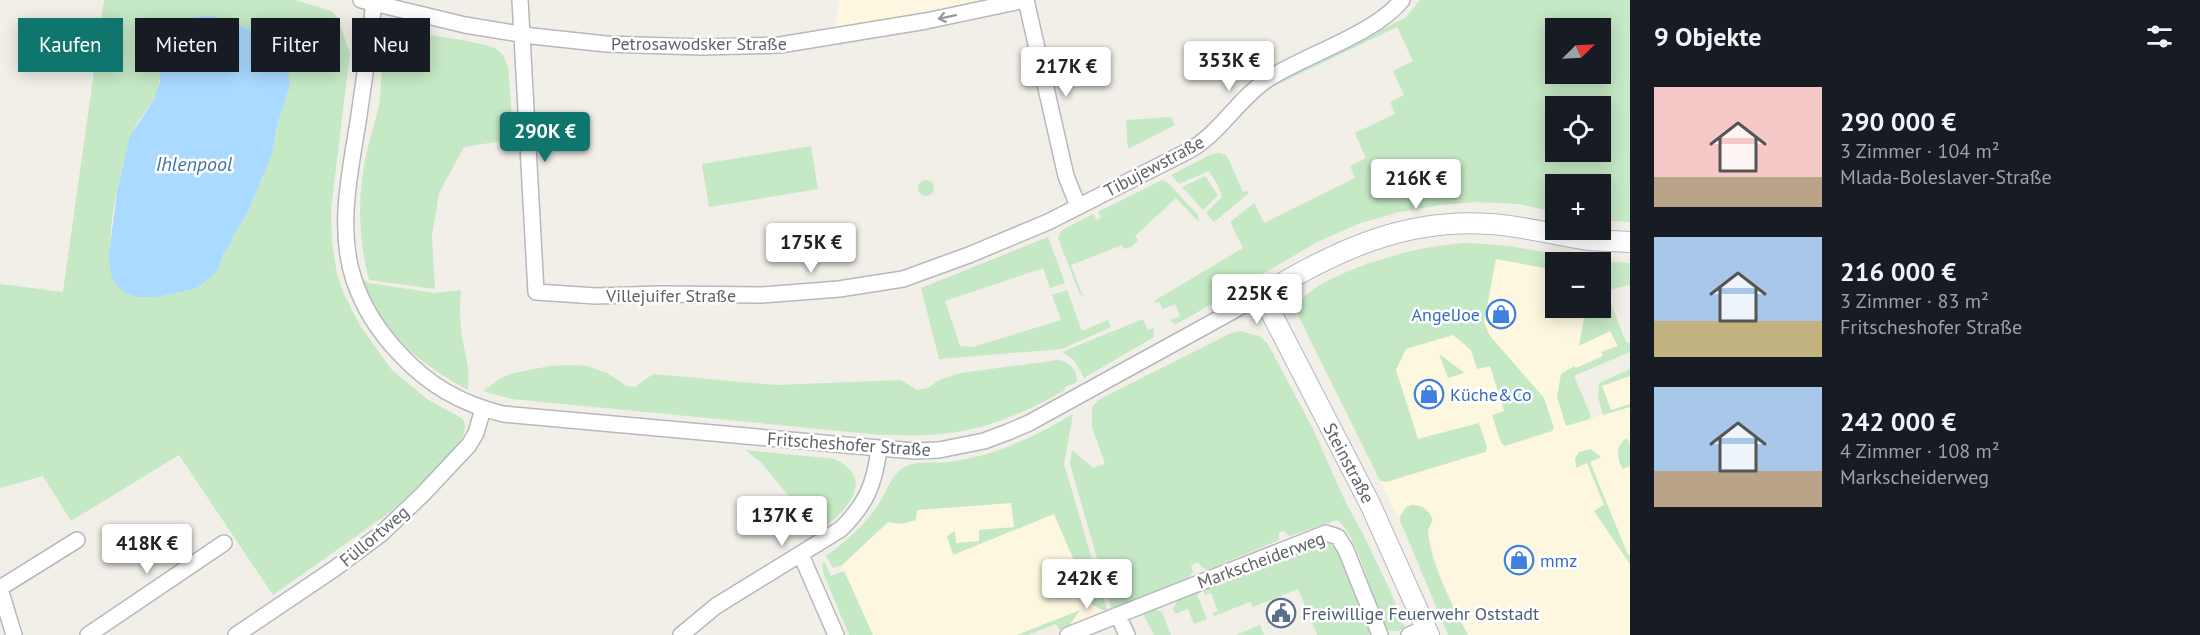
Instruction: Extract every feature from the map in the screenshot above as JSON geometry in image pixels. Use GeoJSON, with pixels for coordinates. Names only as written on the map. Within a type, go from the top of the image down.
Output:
{"type":"FeatureCollection","features":[{"type":"Feature","properties":{"kind":"street"},"geometry":{"type":"LineString","coordinates":[[520,0],[521,34]]}},
{"type":"Feature","properties":{"kind":"street"},"geometry":{"type":"LineString","coordinates":[[1026,0],[1066,176],[1078,206]]}},
{"type":"Feature","properties":{"kind":"street","name":"Petrosawodsker Straße"},"geometry":{"type":"LineString","coordinates":[[370,1],[465,26],[521,34],[606,44],[700,47],[780,45],[926,21],[1026,0]]}},
{"type":"Feature","properties":{"kind":"street","name":"Tibujewstraße"},"geometry":{"type":"LineString","coordinates":[[1078,206],[1201,143],[1211,136],[1256,88],[1268,79],[1373,24],[1402,0]]}},
{"type":"Feature","properties":{"kind":"street","name":"Fritscheshofer Straße"},"geometry":{"type":"LineString","coordinates":[[370,1],[347,204],[346,239],[354,279],[364,304],[375,322],[407,361],[442,390],[483,409],[503,414],[915,451],[939,450],[984,441],[1029,423],[1333,255],[1384,236],[1435,226],[1488,224],[1519,226],[1589,240],[1630,242]]}},
{"type":"Feature","properties":{"kind":"street","name":"Villejuifer Straße"},"geometry":{"type":"LineString","coordinates":[[521,34],[536,292],[596,296],[761,295],[839,289],[903,279],[1048,222],[1078,206]]}},
{"type":"Feature","properties":{"kind":"street","name":"Steinstraße"},"geometry":{"type":"LineString","coordinates":[[1262,295],[1370,504],[1422,633]]}},
{"type":"Feature","properties":{"kind":"street","name":"Füllortweg"},"geometry":{"type":"LineString","coordinates":[[236,635],[334,569],[389,527],[469,445],[476,433],[483,409]]}},
{"type":"Feature","properties":{"kind":"street"},"geometry":{"type":"LineString","coordinates":[[681,635],[716,606],[841,529],[858,512],[868,494],[879,448]]}},
{"type":"Feature","properties":{"kind":"street","name":"Markscheiderweg"},"geometry":{"type":"LineString","coordinates":[[1068,635],[1316,536],[1331,533],[1341,541],[1352,562],[1380,635]]}},
{"type":"Feature","properties":{"kind":"street"},"geometry":{"type":"LineString","coordinates":[[14,635],[0,588],[77,540]]}},
{"type":"Feature","properties":{"kind":"street"},"geometry":{"type":"LineString","coordinates":[[88,635],[224,543]]}},
{"type":"Feature","properties":{"kind":"street"},"geometry":{"type":"LineString","coordinates":[[801,555],[836,635]]}},
{"type":"Feature","properties":{"kind":"street"},"geometry":{"type":"LineString","coordinates":[[1118,615],[1126,635]]}},
{"type":"Feature","properties":{"kind":"shaded area"},"geometry":{"type":"Polygon","coordinates":[[[840,0],[1001,0],[834,31],[840,0]]]}},
{"type":"Feature","properties":{"kind":"shaded area"},"geometry":{"type":"Polygon","coordinates":[[[1413,250],[1545,261],[1545,318],[1605,318],[1618,342],[1621,356],[1574,376],[1590,419],[1603,414],[1598,397],[1598,387],[1630,376],[1630,635],[1468,635],[1441,578],[1427,529],[1405,530],[1367,456],[1375,455],[1343,275],[1413,250]]]}},
{"type":"Feature","properties":{"kind":"shaded area"},"geometry":{"type":"Polygon","coordinates":[[[1011,503],[1056,503],[1101,610],[1105,611],[1059,630],[1056,624],[1028,635],[873,635],[842,565],[901,511],[1011,503]]]}},
{"type":"Feature","properties":{"kind":"green space"},"geometry":{"type":"Polygon","coordinates":[[[104,0],[296,0],[333,12],[337,18],[251,18],[251,43],[239,46],[239,18],[135,18],[135,72],[159,72],[159,81],[155,96],[131,137],[118,185],[111,232],[111,274],[137,297],[158,297],[197,288],[217,272],[224,252],[247,214],[272,154],[288,72],[340,72],[340,25],[350,53],[331,209],[332,243],[337,274],[344,294],[361,327],[391,369],[427,399],[463,419],[464,434],[459,443],[415,490],[389,513],[273,595],[179,455],[71,521],[43,476],[0,488],[0,284],[63,292],[94,72],[123,72],[123,18],[101,18],[104,0]]]}},
{"type":"Feature","properties":{"kind":"green space"},"geometry":{"type":"Polygon","coordinates":[[[1420,0],[1630,0],[1630,222],[1611,221],[1611,174],[1545,174],[1545,210],[1518,204],[1476,202],[1399,212],[1361,223],[1319,241],[1191,316],[1176,324],[1173,323],[1171,320],[1180,316],[1175,304],[1163,309],[1159,302],[1154,301],[1243,248],[1230,222],[1254,203],[1264,223],[1355,178],[1350,166],[1366,158],[1355,133],[1395,114],[1390,102],[1404,95],[1393,71],[1413,61],[1397,27],[1256,95],[1270,83],[1405,18],[1420,0]]]}},
{"type":"Feature","properties":{"kind":"green space"},"geometry":{"type":"Polygon","coordinates":[[[430,36],[491,47],[502,54],[508,67],[514,139],[464,147],[439,193],[432,235],[435,289],[369,280],[361,232],[360,199],[368,145],[379,106],[382,72],[430,72],[430,36]]]}},
{"type":"Feature","properties":{"kind":"green space"},"geometry":{"type":"Polygon","coordinates":[[[1171,117],[1175,125],[1128,149],[1126,120],[1171,117]]]}},
{"type":"Feature","properties":{"kind":"green space"},"geometry":{"type":"Polygon","coordinates":[[[811,146],[818,189],[709,207],[702,164],[811,146]]]}},
{"type":"Feature","properties":{"kind":"green space"},"geometry":{"type":"Polygon","coordinates":[[[1220,153],[1227,156],[1243,192],[1248,191],[1249,193],[1214,222],[1206,213],[1222,197],[1209,171],[1179,184],[1171,175],[1212,154],[1220,153]]]}},
{"type":"Feature","properties":{"kind":"green space"},"geometry":{"type":"Polygon","coordinates":[[[1205,176],[1218,195],[1203,210],[1182,187],[1205,176]]]}},
{"type":"Feature","properties":{"kind":"green space"},"geometry":{"type":"Polygon","coordinates":[[[923,180],[929,180],[934,188],[932,194],[923,196],[918,191],[918,185],[923,180]]]}},
{"type":"Feature","properties":{"kind":"green space"},"geometry":{"type":"Polygon","coordinates":[[[1162,180],[1167,182],[1198,215],[1199,222],[1176,198],[1135,236],[1138,240],[1131,247],[1124,249],[1122,245],[1071,265],[1083,297],[1058,238],[1062,230],[1093,214],[1096,220],[1101,218],[1098,212],[1162,180]]]}},
{"type":"Feature","properties":{"kind":"green space"},"geometry":{"type":"Polygon","coordinates":[[[1048,237],[1065,283],[1050,288],[1043,268],[945,301],[960,346],[973,347],[1061,320],[1052,295],[1067,290],[1082,331],[1108,320],[1111,327],[1062,349],[939,359],[921,288],[1048,237]]]}},
{"type":"Feature","properties":{"kind":"green space"},"geometry":{"type":"Polygon","coordinates":[[[1463,243],[1506,246],[1545,252],[1545,268],[1496,259],[1484,322],[1490,336],[1544,398],[1554,428],[1552,431],[1505,446],[1501,443],[1492,415],[1504,411],[1490,366],[1477,369],[1471,350],[1453,335],[1406,349],[1396,370],[1418,439],[1479,423],[1487,448],[1485,452],[1386,482],[1380,481],[1297,313],[1301,302],[1311,292],[1344,273],[1382,259],[1430,247],[1463,243]]]}},
{"type":"Feature","properties":{"kind":"green space"},"geometry":{"type":"Polygon","coordinates":[[[1611,262],[1630,263],[1630,288],[1629,285],[1611,290],[1611,262]]]}},
{"type":"Feature","properties":{"kind":"green space"},"geometry":{"type":"Polygon","coordinates":[[[362,278],[369,283],[435,293],[461,290],[461,323],[468,366],[468,390],[428,365],[404,345],[373,304],[362,278]]]}},
{"type":"Feature","properties":{"kind":"green space"},"geometry":{"type":"Polygon","coordinates":[[[1611,304],[1626,342],[1630,343],[1630,352],[1574,376],[1590,419],[1566,426],[1557,397],[1561,374],[1574,366],[1576,368],[1603,356],[1601,352],[1618,346],[1610,331],[1579,346],[1584,318],[1611,318],[1611,304]]]}},
{"type":"Feature","properties":{"kind":"green space"},"geometry":{"type":"Polygon","coordinates":[[[1143,319],[1148,330],[1154,328],[1154,337],[1084,378],[1074,360],[1062,352],[1143,319]]]}},
{"type":"Feature","properties":{"kind":"green space"},"geometry":{"type":"Polygon","coordinates":[[[1240,331],[1259,336],[1268,344],[1312,427],[1346,503],[1392,595],[1405,628],[1394,631],[1384,627],[1358,552],[1344,527],[1337,520],[1289,536],[1284,531],[1279,532],[1279,540],[1207,570],[1198,562],[1191,565],[1193,572],[1189,577],[1112,610],[1070,464],[1072,450],[1093,468],[1105,464],[1092,427],[1092,407],[1098,400],[1231,333],[1240,331]]]}},
{"type":"Feature","properties":{"kind":"green space"},"geometry":{"type":"Polygon","coordinates":[[[1439,354],[1462,371],[1464,373],[1448,378],[1439,354]]]}},
{"type":"Feature","properties":{"kind":"green space"},"geometry":{"type":"Polygon","coordinates":[[[1058,360],[1069,365],[1077,378],[1077,382],[1065,387],[1065,390],[999,421],[964,431],[928,435],[881,435],[512,399],[483,391],[501,378],[514,373],[550,366],[570,365],[587,366],[607,373],[627,386],[635,387],[653,374],[776,385],[901,380],[917,390],[928,388],[939,380],[961,373],[1058,360]]]}},
{"type":"Feature","properties":{"kind":"green space"},"geometry":{"type":"Polygon","coordinates":[[[1630,369],[1630,376],[1602,386],[1611,410],[1630,404],[1630,407],[1603,415],[1598,397],[1599,383],[1630,369]]]}},
{"type":"Feature","properties":{"kind":"green space"},"geometry":{"type":"Polygon","coordinates":[[[1073,414],[1064,464],[1107,610],[1093,605],[1054,514],[953,555],[947,536],[955,531],[956,543],[979,541],[979,530],[1014,527],[1011,503],[917,510],[916,520],[902,524],[888,522],[842,565],[833,568],[826,556],[867,520],[900,470],[911,464],[949,462],[998,450],[1029,438],[1073,414]]]}},
{"type":"Feature","properties":{"kind":"green space"},"geometry":{"type":"Polygon","coordinates":[[[1627,438],[1630,445],[1630,466],[1622,469],[1618,452],[1620,444],[1627,438]]]}},
{"type":"Feature","properties":{"kind":"green space"},"geometry":{"type":"Polygon","coordinates":[[[1591,449],[1601,457],[1590,462],[1628,555],[1630,555],[1630,564],[1594,511],[1604,505],[1587,463],[1576,468],[1575,459],[1579,452],[1591,449]]]}},
{"type":"Feature","properties":{"kind":"green space"},"geometry":{"type":"Polygon","coordinates":[[[745,450],[835,459],[848,467],[854,477],[856,487],[846,507],[818,532],[761,462],[745,450]]]}},
{"type":"Feature","properties":{"kind":"green space"},"geometry":{"type":"Polygon","coordinates":[[[1411,505],[1425,508],[1433,520],[1428,532],[1433,557],[1449,599],[1468,635],[1448,635],[1399,518],[1406,507],[1411,505]]]}},
{"type":"Feature","properties":{"kind":"green space"},"geometry":{"type":"Polygon","coordinates":[[[1324,541],[1341,553],[1371,629],[1369,635],[1317,635],[1298,589],[1253,607],[1250,602],[1214,616],[1212,613],[1218,611],[1211,593],[1205,595],[1202,588],[1324,541]]]}},
{"type":"Feature","properties":{"kind":"green space"},"geometry":{"type":"Polygon","coordinates":[[[824,561],[831,576],[844,571],[873,635],[849,635],[824,575],[822,566],[824,561]]]}},
{"type":"Feature","properties":{"kind":"green space"},"geometry":{"type":"Polygon","coordinates":[[[1195,590],[1207,619],[1194,624],[1188,609],[1175,614],[1173,609],[1179,597],[1195,590]]]}},
{"type":"Feature","properties":{"kind":"green space"},"geometry":{"type":"Polygon","coordinates":[[[1151,608],[1162,612],[1171,635],[1154,635],[1142,612],[1151,608]]]}},
{"type":"Feature","properties":{"kind":"green space"},"geometry":{"type":"Polygon","coordinates":[[[1080,610],[1069,626],[1059,630],[1056,624],[1028,635],[1017,635],[1080,610]]]}},
{"type":"Feature","properties":{"kind":"green space"},"geometry":{"type":"Polygon","coordinates":[[[1260,625],[1264,635],[1236,635],[1260,625]]]}},
{"type":"Feature","properties":{"kind":"water","name":"Ihlenpool"},"geometry":{"type":"Polygon","coordinates":[[[213,16],[219,18],[191,18],[213,16]]]}},
{"type":"Feature","properties":{"kind":"water","name":"Ihlenpool"},"geometry":{"type":"Polygon","coordinates":[[[239,25],[251,31],[251,72],[288,72],[290,85],[278,122],[272,154],[247,214],[224,252],[217,272],[197,288],[158,297],[137,297],[125,293],[115,284],[111,274],[109,255],[117,191],[130,136],[153,101],[160,82],[159,72],[239,72],[239,25]]]}},
{"type":"Feature","properties":{"kind":"place","name":"AngelJoe"},"geometry":{"type":"Point","coordinates":[1501,314]}},
{"type":"Feature","properties":{"kind":"place","name":"Küche&Co"},"geometry":{"type":"Point","coordinates":[1429,394]}},
{"type":"Feature","properties":{"kind":"place","name":"mmz"},"geometry":{"type":"Point","coordinates":[1519,560]}},
{"type":"Feature","properties":{"kind":"place","name":"Freiwillige Feuerwehr Oststadt"},"geometry":{"type":"Point","coordinates":[1281,613]}}]}
